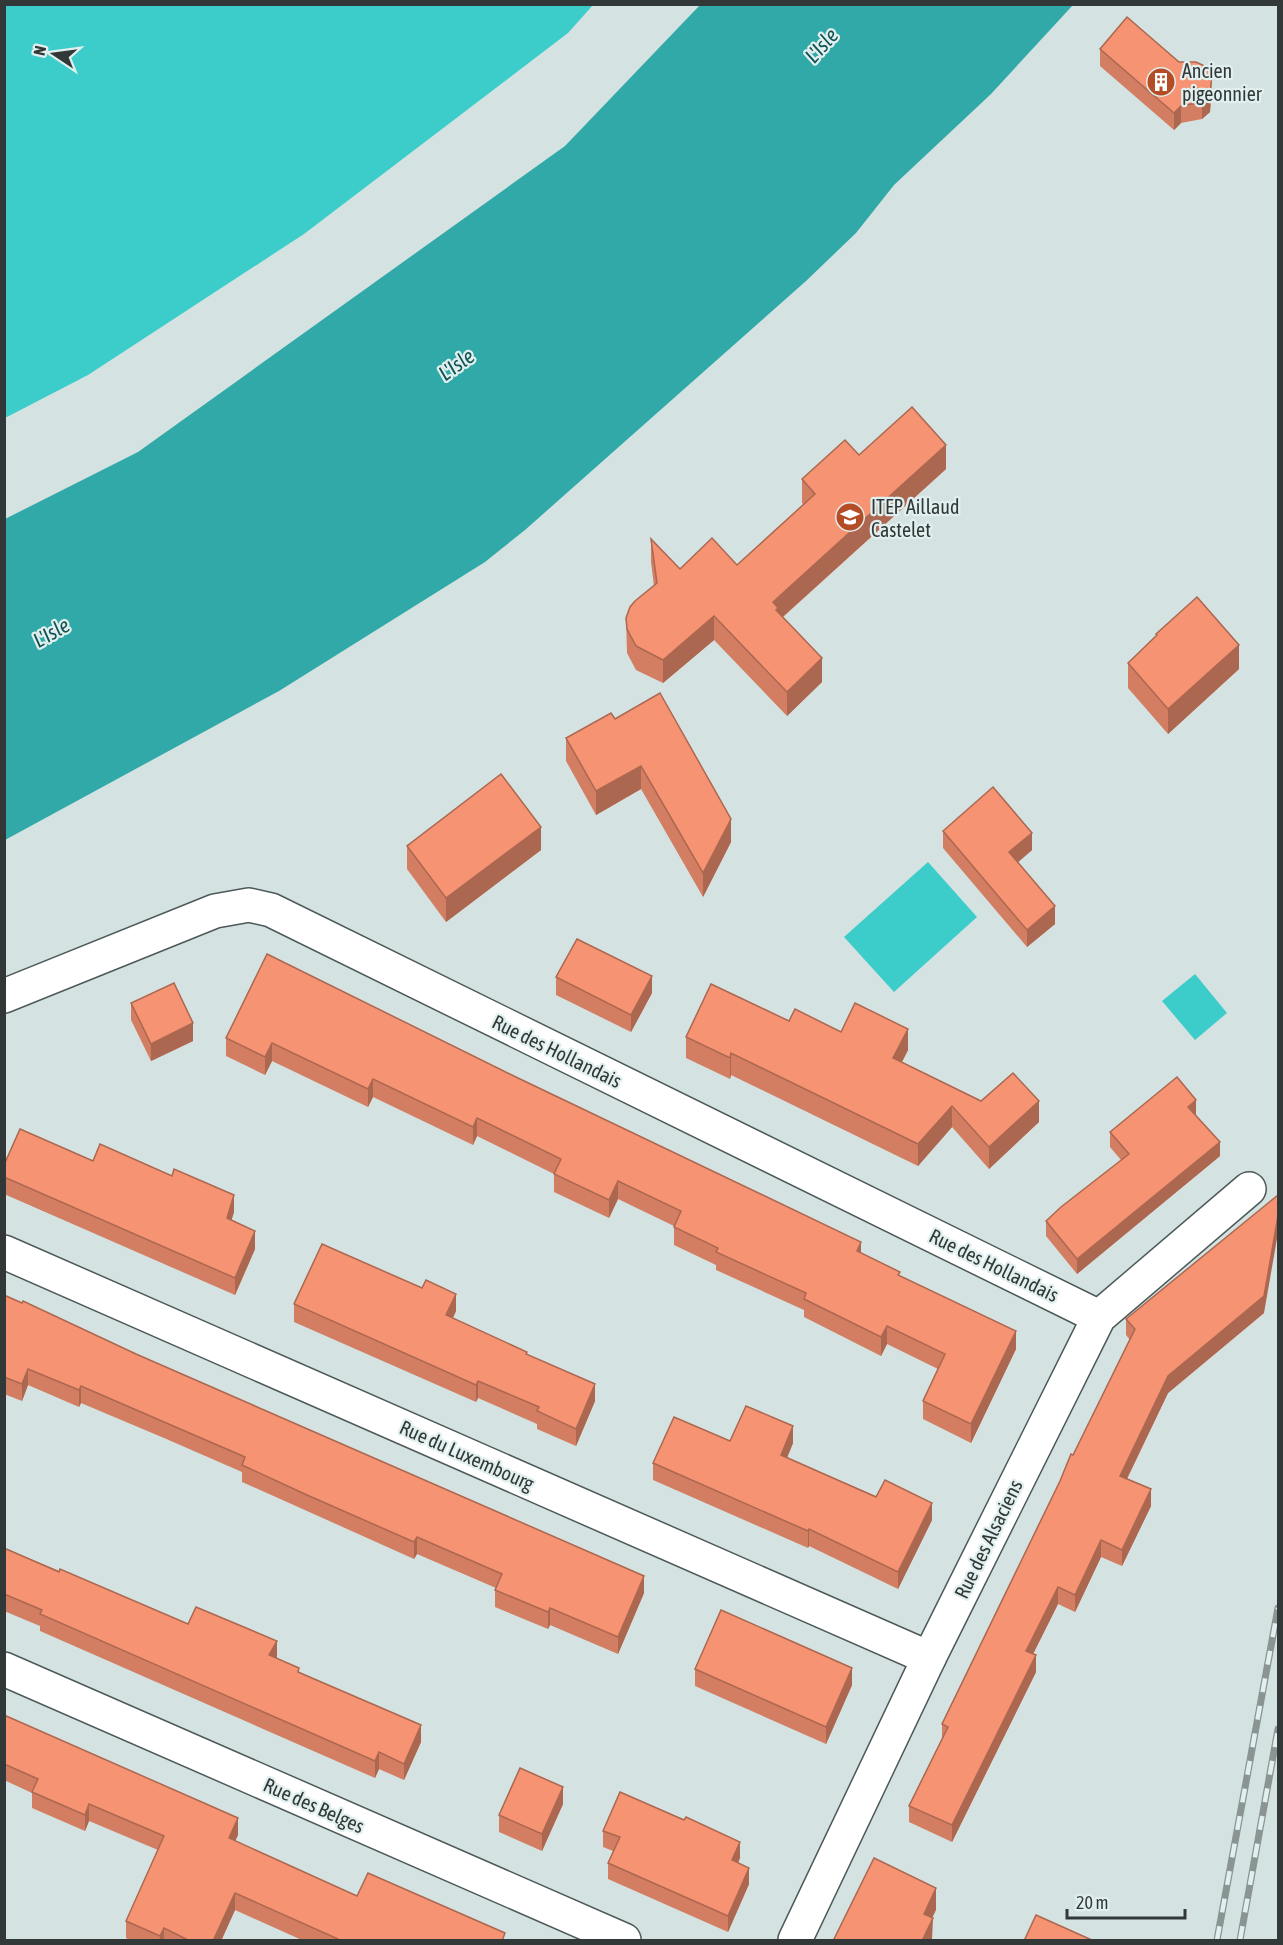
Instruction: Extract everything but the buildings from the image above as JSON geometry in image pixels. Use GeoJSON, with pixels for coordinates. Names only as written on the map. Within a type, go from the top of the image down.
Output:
{"type":"FeatureCollection","features":[{"type":"Feature","properties":{"kind":"street","name":"Rue des Hollandais"},"geometry":{"type":"LineString","coordinates":[[4,996],[215,911],[249,905],[271,910],[1099,1317]]}},
{"type":"Feature","properties":{"kind":"street","name":"Rue des Alsaciens"},"geometry":{"type":"LineString","coordinates":[[795,1941],[929,1658],[1099,1317],[1249,1189]]}},
{"type":"Feature","properties":{"kind":"street","name":"Rue du Luxembourg"},"geometry":{"type":"LineString","coordinates":[[4,1252],[929,1658]]}},
{"type":"Feature","properties":{"kind":"street","name":"Rue des Belges"},"geometry":{"type":"LineString","coordinates":[[4,1669],[624,1941]]}},
{"type":"Feature","properties":{"kind":"shaded area"},"geometry":{"type":"Polygon","coordinates":[[[5,4],[593,5],[568,33],[304,234],[88,375],[5,418],[5,4]]]}},
{"type":"Feature","properties":{"kind":"shaded area"},"geometry":{"type":"Polygon","coordinates":[[[928,862],[977,917],[894,992],[844,937],[928,862]]]}},
{"type":"Feature","properties":{"kind":"shaded area"},"geometry":{"type":"Polygon","coordinates":[[[1195,974],[1227,1013],[1195,1040],[1162,1001],[1195,974]]]}},
{"type":"Feature","properties":{"kind":"water","name":"L'Isle"},"geometry":{"type":"Polygon","coordinates":[[[700,5],[1073,5],[991,94],[894,185],[856,233],[806,281],[525,530],[485,562],[279,691],[5,840],[5,519],[138,452],[565,146],[700,5]]]}},
{"type":"Feature","properties":{"kind":"railway"},"geometry":{"type":"LineString","coordinates":[[1217,1940],[1278,1608]]}},
{"type":"Feature","properties":{"kind":"railway"},"geometry":{"type":"LineString","coordinates":[[1240,1940],[1278,1729]]}},
{"type":"Feature","properties":{"kind":"place","name":"Ancien pigeonnier"},"geometry":{"type":"Point","coordinates":[1161,82]}},
{"type":"Feature","properties":{"kind":"place","name":"ITEP Aillaud Castelet"},"geometry":{"type":"Point","coordinates":[850,517]}}]}
